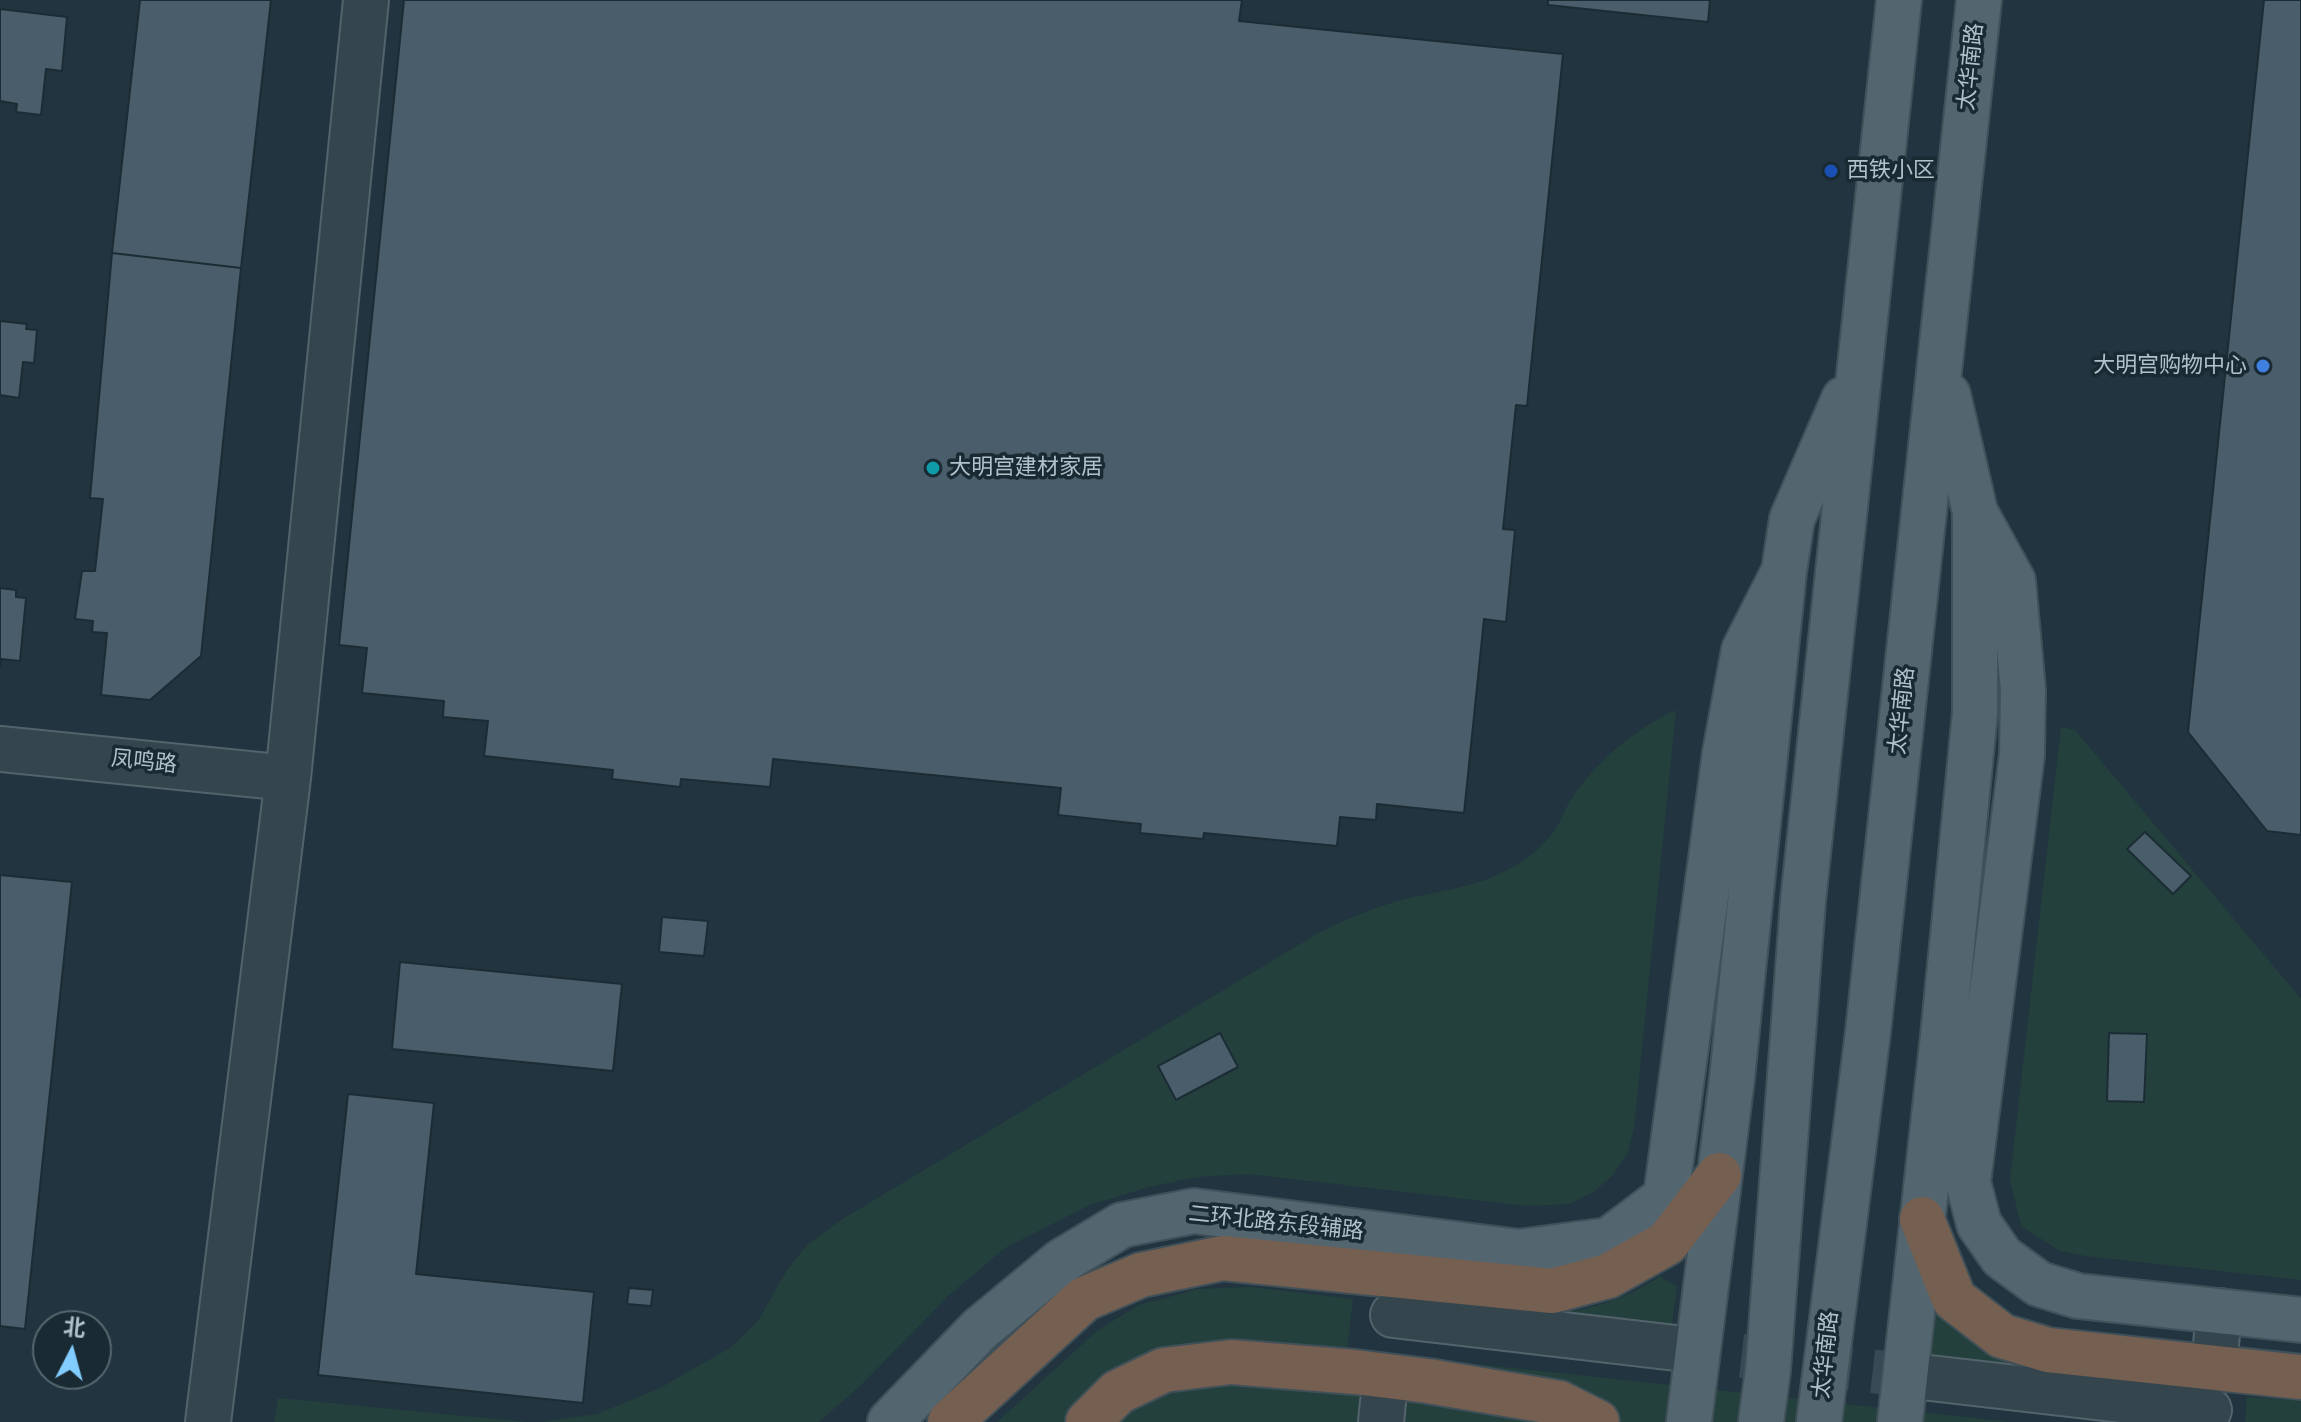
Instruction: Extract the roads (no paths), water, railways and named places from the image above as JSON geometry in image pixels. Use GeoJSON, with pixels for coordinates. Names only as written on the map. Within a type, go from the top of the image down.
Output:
{"type":"FeatureCollection","features":[{"type":"Feature","properties":{"kind":"highway"},"geometry":{"type":"LineString","coordinates":[[950,1422],[1084,1299],[1141,1275],[1223,1258],[1552,1291],[1608,1276],[1667,1243],[1719,1175]]}},
{"type":"Feature","properties":{"kind":"highway"},"geometry":{"type":"LineString","coordinates":[[1922,1219],[1954,1299],[2002,1336],[2048,1350],[2301,1377]]}},
{"type":"Feature","properties":{"kind":"highway"},"geometry":{"type":"LineString","coordinates":[[1088,1422],[1118,1392],[1164,1370],[1231,1362],[1428,1381],[1559,1403],[1597,1422]]}},
{"type":"Feature","properties":{"kind":"main road"},"geometry":{"type":"LineString","coordinates":[[1761,1422],[1768,1370],[1803,901],[1899,0]]}},
{"type":"Feature","properties":{"kind":"main road","name":"太华南路"},"geometry":{"type":"LineString","coordinates":[[1819,1422],[1868,1032],[1979,0]]}},
{"type":"Feature","properties":{"kind":"main road"},"geometry":{"type":"LineString","coordinates":[[1689,1422],[1733,1062],[1792,519],[1862,357]]}},
{"type":"Feature","properties":{"kind":"main road"},"geometry":{"type":"LineString","coordinates":[[1900,1422],[1975,713],[1975,512],[1941,362]]}},
{"type":"Feature","properties":{"kind":"main road"},"geometry":{"type":"LineString","coordinates":[[1975,512],[2013,581],[2023,690],[2022,754],[1968,1182],[1979,1224],[2002,1257],[2039,1284],[2078,1296],[2217,1328],[2301,1320]]}},
{"type":"Feature","properties":{"kind":"main road","name":"二环北路东段辅路"},"geometry":{"type":"LineString","coordinates":[[890,1422],[980,1329],[1062,1261],[1122,1225],[1194,1211],[1401,1244],[1519,1252],[1609,1240],[1666,1197],[1725,753],[1741,664],[1744,650],[1784,571]]}},
{"type":"Feature","properties":{"kind":"street"},"geometry":{"type":"LineString","coordinates":[[208,1422],[288,778],[366,0]]}},
{"type":"Feature","properties":{"kind":"street","name":"凤鸣路"},"geometry":{"type":"LineString","coordinates":[[0,749],[288,778]]}},
{"type":"Feature","properties":{"kind":"street"},"geometry":{"type":"LineString","coordinates":[[1392,1322],[1676,1348]]}},
{"type":"Feature","properties":{"kind":"street"},"geometry":{"type":"LineString","coordinates":[[1930,1378],[2209,1408]]}},
{"type":"Feature","properties":{"kind":"tunnel"},"geometry":{"type":"LineString","coordinates":[[1676,1348],[1930,1378]]}},
{"type":"Feature","properties":{"kind":"place","name":"西铁小区"},"geometry":{"type":"Point","coordinates":[1831,171]}},
{"type":"Feature","properties":{"kind":"place","name":"大明宫购物中心"},"geometry":{"type":"Point","coordinates":[2263,366]}},
{"type":"Feature","properties":{"kind":"place","name":"大明宫建材家居"},"geometry":{"type":"Point","coordinates":[933,468]}}]}
